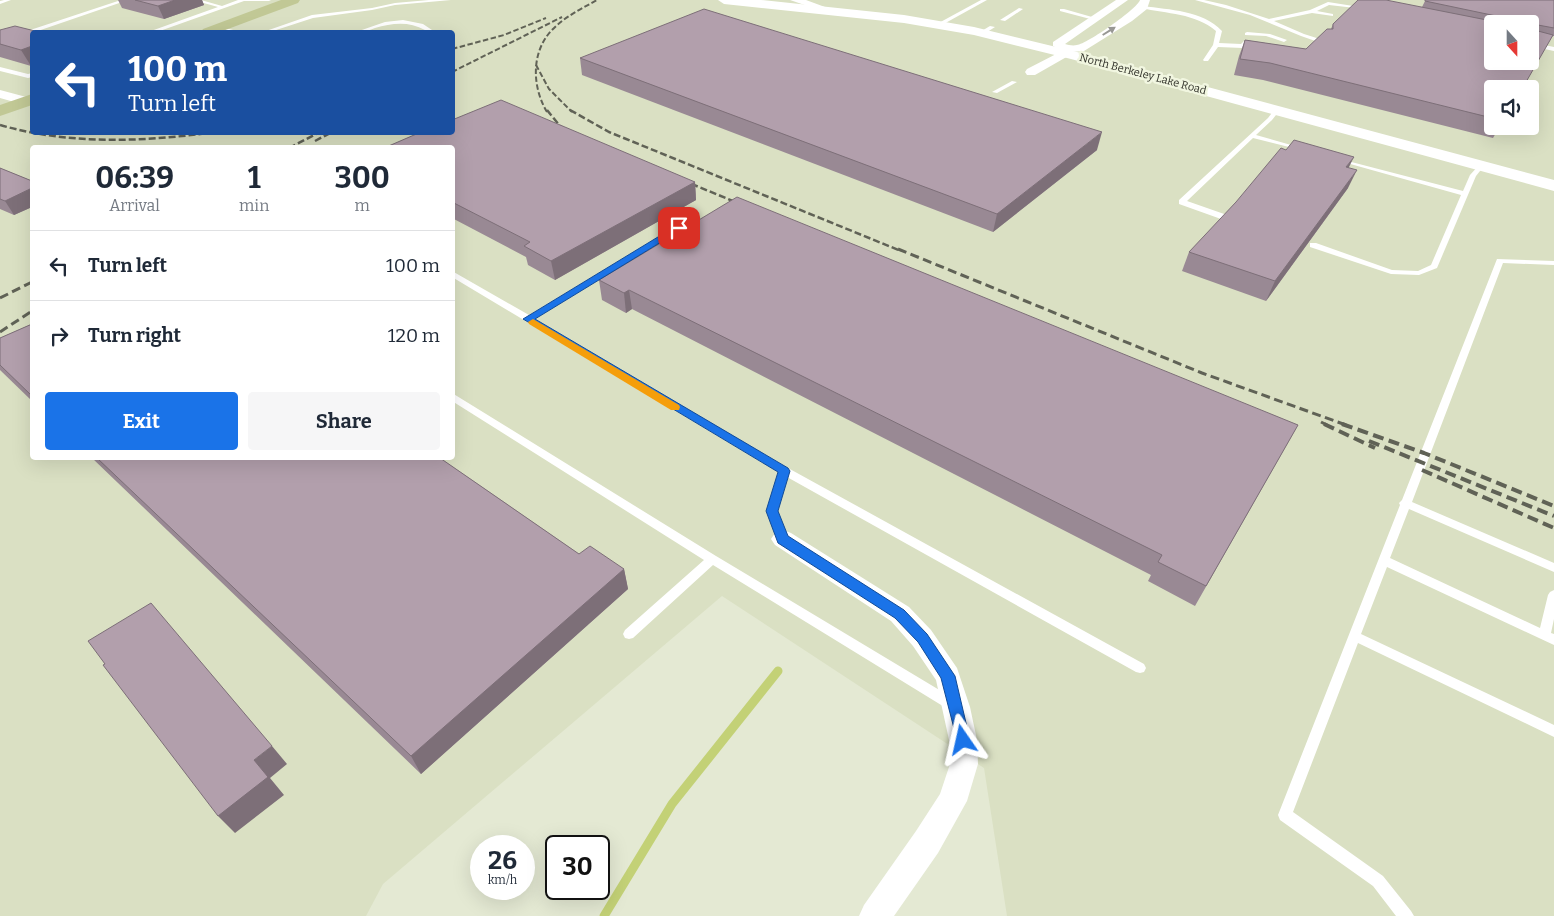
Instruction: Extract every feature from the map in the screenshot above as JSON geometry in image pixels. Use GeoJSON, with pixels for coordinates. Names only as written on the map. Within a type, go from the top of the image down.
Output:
{"type":"FeatureCollection","features":[{"type":"Feature","properties":{"kind":"main road"},"geometry":{"type":"LineString","coordinates":[[213,30],[247,5],[293,0]]}},
{"type":"Feature","properties":{"kind":"main road"},"geometry":{"type":"LineString","coordinates":[[0,111],[29,100]]}},
{"type":"Feature","properties":{"kind":"street","name":"North Berkeley Lake Road"},"geometry":{"type":"LineString","coordinates":[[724,0],[766,2],[987,30],[1554,186]]}},
{"type":"Feature","properties":{"kind":"street"},"geometry":{"type":"LineString","coordinates":[[795,0],[828,10]]}},
{"type":"Feature","properties":{"kind":"street"},"geometry":{"type":"LineString","coordinates":[[1064,51],[1056,44],[1121,0]]}},
{"type":"Feature","properties":{"kind":"street"},"geometry":{"type":"LineString","coordinates":[[1031,72],[1064,51],[1080,49],[1144,4]]}},
{"type":"Feature","properties":{"kind":"street"},"geometry":{"type":"LineString","coordinates":[[0,94],[29,100]]}},
{"type":"Feature","properties":{"kind":"street"},"geometry":{"type":"LineString","coordinates":[[783,539],[900,614],[922,638],[948,676],[956,707],[963,740],[964,764],[952,801],[927,842],[875,916]]}},
{"type":"Feature","properties":{"kind":"lane"},"geometry":{"type":"LineString","coordinates":[[0,3],[9,0]]}},
{"type":"Feature","properties":{"kind":"lane"},"geometry":{"type":"LineString","coordinates":[[36,30],[126,0]]}},
{"type":"Feature","properties":{"kind":"lane"},"geometry":{"type":"LineString","coordinates":[[194,0],[223,7]]}},
{"type":"Feature","properties":{"kind":"lane"},"geometry":{"type":"LineString","coordinates":[[160,30],[223,7],[247,5],[269,0]]}},
{"type":"Feature","properties":{"kind":"lane"},"geometry":{"type":"LineString","coordinates":[[272,30],[312,17],[395,4],[449,0]]}},
{"type":"Feature","properties":{"kind":"lane"},"geometry":{"type":"LineString","coordinates":[[938,25],[985,0]]}},
{"type":"Feature","properties":{"kind":"lane"},"geometry":{"type":"LineString","coordinates":[[1197,0],[1228,7],[1268,21],[1298,36],[1324,42]]}},
{"type":"Feature","properties":{"kind":"lane"},"geometry":{"type":"LineString","coordinates":[[1228,7],[1235,0]]}},
{"type":"Feature","properties":{"kind":"lane"},"geometry":{"type":"LineString","coordinates":[[1268,21],[1312,11],[1328,3],[1375,10]]}},
{"type":"Feature","properties":{"kind":"lane"},"geometry":{"type":"LineString","coordinates":[[1144,4],[1198,18],[1213,25],[1219,31],[1216,45],[1206,60]]}},
{"type":"Feature","properties":{"kind":"lane"},"geometry":{"type":"LineString","coordinates":[[1003,20],[1021,9]]}},
{"type":"Feature","properties":{"kind":"lane"},"geometry":{"type":"LineString","coordinates":[[1062,10],[1096,18]]}},
{"type":"Feature","properties":{"kind":"lane"},"geometry":{"type":"LineString","coordinates":[[1312,11],[1331,14]]}},
{"type":"Feature","properties":{"kind":"lane"},"geometry":{"type":"LineString","coordinates":[[366,30],[385,24],[405,21],[422,24],[429,30]]}},
{"type":"Feature","properties":{"kind":"lane"},"geometry":{"type":"LineString","coordinates":[[0,42],[30,32]]}},
{"type":"Feature","properties":{"kind":"lane"},"geometry":{"type":"LineString","coordinates":[[1247,34],[1274,35],[1284,40]]}},
{"type":"Feature","properties":{"kind":"lane"},"geometry":{"type":"LineString","coordinates":[[1216,45],[1243,46],[1244,43]]}},
{"type":"Feature","properties":{"kind":"lane"},"geometry":{"type":"LineString","coordinates":[[1539,46],[1554,49]]}},
{"type":"Feature","properties":{"kind":"lane"},"geometry":{"type":"LineString","coordinates":[[0,69],[30,76]]}},
{"type":"Feature","properties":{"kind":"lane"},"geometry":{"type":"LineString","coordinates":[[995,92],[1014,82]]}},
{"type":"Feature","properties":{"kind":"lane"},"geometry":{"type":"LineString","coordinates":[[1224,217],[1182,202],[1277,110]]}},
{"type":"Feature","properties":{"kind":"lane"},"geometry":{"type":"LineString","coordinates":[[1252,136],[1308,151]]}},
{"type":"Feature","properties":{"kind":"lane"},"geometry":{"type":"LineString","coordinates":[[1326,156],[1465,194]]}},
{"type":"Feature","properties":{"kind":"lane"},"geometry":{"type":"LineString","coordinates":[[1313,245],[1391,272],[1419,273],[1434,266],[1473,175],[1481,166]]}},
{"type":"Feature","properties":{"kind":"lane"},"geometry":{"type":"LineString","coordinates":[[528,319],[696,218]]}},
{"type":"Feature","properties":{"kind":"lane"},"geometry":{"type":"LineString","coordinates":[[1406,916],[1378,881],[1285,815],[1404,503],[1500,261],[1554,263]]}},
{"type":"Feature","properties":{"kind":"lane"},"geometry":{"type":"LineString","coordinates":[[455,275],[784,471],[1140,668]]}},
{"type":"Feature","properties":{"kind":"lane"},"geometry":{"type":"LineString","coordinates":[[455,398],[712,559],[956,707]]}},
{"type":"Feature","properties":{"kind":"lane"},"geometry":{"type":"LineString","coordinates":[[783,539],[772,511],[784,471]]}},
{"type":"Feature","properties":{"kind":"lane"},"geometry":{"type":"LineString","coordinates":[[1404,503],[1554,568]]}},
{"type":"Feature","properties":{"kind":"lane"},"geometry":{"type":"LineString","coordinates":[[629,634],[712,559]]}},
{"type":"Feature","properties":{"kind":"lane"},"geometry":{"type":"LineString","coordinates":[[1383,560],[1549,638],[1554,595]]}},
{"type":"Feature","properties":{"kind":"lane"},"geometry":{"type":"LineString","coordinates":[[1354,636],[1554,731]]}},
{"type":"Feature","properties":{"kind":"shaded area"},"geometry":{"type":"Polygon","coordinates":[[[0,0],[1554,0],[1554,916],[1007,916],[984,768],[722,596],[383,884],[366,916],[0,916],[0,0]]]}},
{"type":"Feature","properties":{"kind":"building"},"geometry":{"type":"Polygon","coordinates":[[[135,0],[175,0],[158,6],[135,0]]]}},
{"type":"Feature","properties":{"kind":"building"},"geometry":{"type":"Polygon","coordinates":[[[1358,0],[1386,0],[1484,19],[1484,70],[1533,70],[1527,80],[1484,80],[1484,116],[1270,63],[1240,59],[1245,40],[1306,49],[1327,29],[1333,29],[1333,24],[1358,0]]]}},
{"type":"Feature","properties":{"kind":"building"},"geometry":{"type":"Polygon","coordinates":[[[1425,0],[1554,0],[1554,28],[1539,25],[1539,15],[1492,15],[1425,0]]]}},
{"type":"Feature","properties":{"kind":"building"},"geometry":{"type":"Polygon","coordinates":[[[704,9],[1102,132],[997,214],[580,58],[704,9]]]}},
{"type":"Feature","properties":{"kind":"building"},"geometry":{"type":"Polygon","coordinates":[[[15,26],[31,30],[30,47],[21,50],[0,44],[0,30],[15,26]]]}},
{"type":"Feature","properties":{"kind":"building"},"geometry":{"type":"Polygon","coordinates":[[[1539,31],[1553,35],[1539,59],[1539,31]]]}},
{"type":"Feature","properties":{"kind":"building"},"geometry":{"type":"Polygon","coordinates":[[[501,100],[695,182],[551,261],[524,246],[530,242],[455,204],[455,145],[391,145],[414,135],[455,135],[455,119],[501,100]]]}},
{"type":"Feature","properties":{"kind":"building"},"geometry":{"type":"Polygon","coordinates":[[[1294,140],[1354,157],[1346,167],[1357,170],[1275,281],[1189,252],[1236,202],[1281,148],[1286,150],[1294,140]]]}},
{"type":"Feature","properties":{"kind":"building"},"geometry":{"type":"Polygon","coordinates":[[[0,168],[30,180],[30,189],[5,201],[0,199],[0,168]]]}},
{"type":"Feature","properties":{"kind":"building"},"geometry":{"type":"Polygon","coordinates":[[[737,197],[1298,425],[1206,586],[1158,562],[1162,555],[629,290],[624,293],[599,280],[737,197]]]}},
{"type":"Feature","properties":{"kind":"building"},"geometry":{"type":"Polygon","coordinates":[[[30,325],[30,394],[0,365],[0,338],[30,325]]]}},
{"type":"Feature","properties":{"kind":"building"},"geometry":{"type":"Polygon","coordinates":[[[99,460],[443,460],[579,554],[590,546],[624,569],[411,756],[99,460]]]}},
{"type":"Feature","properties":{"kind":"building"},"geometry":{"type":"Polygon","coordinates":[[[151,603],[272,746],[254,760],[268,777],[218,816],[103,665],[105,664],[88,641],[151,603]]]}},
{"type":"Feature","properties":{"kind":"waterway"},"geometry":{"type":"LineString","coordinates":[[604,916],[672,804],[778,671]]}},
{"type":"Feature","properties":{"kind":"railway"},"geometry":{"type":"LineString","coordinates":[[536,66],[540,49],[551,31],[561,22],[597,0]]}},
{"type":"Feature","properties":{"kind":"railway"},"geometry":{"type":"LineString","coordinates":[[455,70],[562,17]]}},
{"type":"Feature","properties":{"kind":"railway"},"geometry":{"type":"LineString","coordinates":[[455,48],[504,35],[546,18]]}},
{"type":"Feature","properties":{"kind":"railway"},"geometry":{"type":"LineString","coordinates":[[536,66],[549,89],[570,110]]}},
{"type":"Feature","properties":{"kind":"railway"},"geometry":{"type":"LineString","coordinates":[[536,66],[538,92],[547,112]]}},
{"type":"Feature","properties":{"kind":"railway"},"geometry":{"type":"LineString","coordinates":[[547,110],[560,126],[572,133]]}},
{"type":"Feature","properties":{"kind":"railway"},"geometry":{"type":"LineString","coordinates":[[570,110],[609,132],[901,251]]}},
{"type":"Feature","properties":{"kind":"railway"},"geometry":{"type":"LineString","coordinates":[[0,125],[30,132]]}},
{"type":"Feature","properties":{"kind":"railway"},"geometry":{"type":"LineString","coordinates":[[48,135],[107,140],[188,135]]}},
{"type":"Feature","properties":{"kind":"railway"},"geometry":{"type":"LineString","coordinates":[[295,145],[314,135]]}},
{"type":"Feature","properties":{"kind":"railway"},"geometry":{"type":"LineString","coordinates":[[315,141],[326,135]]}},
{"type":"Feature","properties":{"kind":"railway"},"geometry":{"type":"LineString","coordinates":[[682,180],[745,206]]}},
{"type":"Feature","properties":{"kind":"railway"},"geometry":{"type":"LineString","coordinates":[[898,249],[1202,373],[1346,425]]}},
{"type":"Feature","properties":{"kind":"railway"},"geometry":{"type":"LineString","coordinates":[[0,298],[30,283]]}},
{"type":"Feature","properties":{"kind":"railway"},"geometry":{"type":"LineString","coordinates":[[0,332],[30,312]]}},
{"type":"Feature","properties":{"kind":"railway"},"geometry":{"type":"LineString","coordinates":[[1321,422],[1327,425]]}},
{"type":"Feature","properties":{"kind":"railway"},"geometry":{"type":"LineString","coordinates":[[1324,424],[1375,448]]}},
{"type":"Feature","properties":{"kind":"railway"},"geometry":{"type":"LineString","coordinates":[[1342,424],[1424,453],[1554,506]]}},
{"type":"Feature","properties":{"kind":"railway"},"geometry":{"type":"LineString","coordinates":[[1369,441],[1554,516]]}},
{"type":"Feature","properties":{"kind":"railway"},"geometry":{"type":"LineString","coordinates":[[1422,470],[1554,528]]}},
{"type":"Feature","properties":{"kind":"slow traffic"},"geometry":{"type":"LineString","coordinates":[[533,322],[675,407]]}},
{"type":"Feature","properties":{"kind":"route"},"geometry":{"type":"LineString","coordinates":[[679,228],[528,319],[784,471],[772,511],[783,539],[900,614],[922,638],[948,676],[963,740]]}}]}
